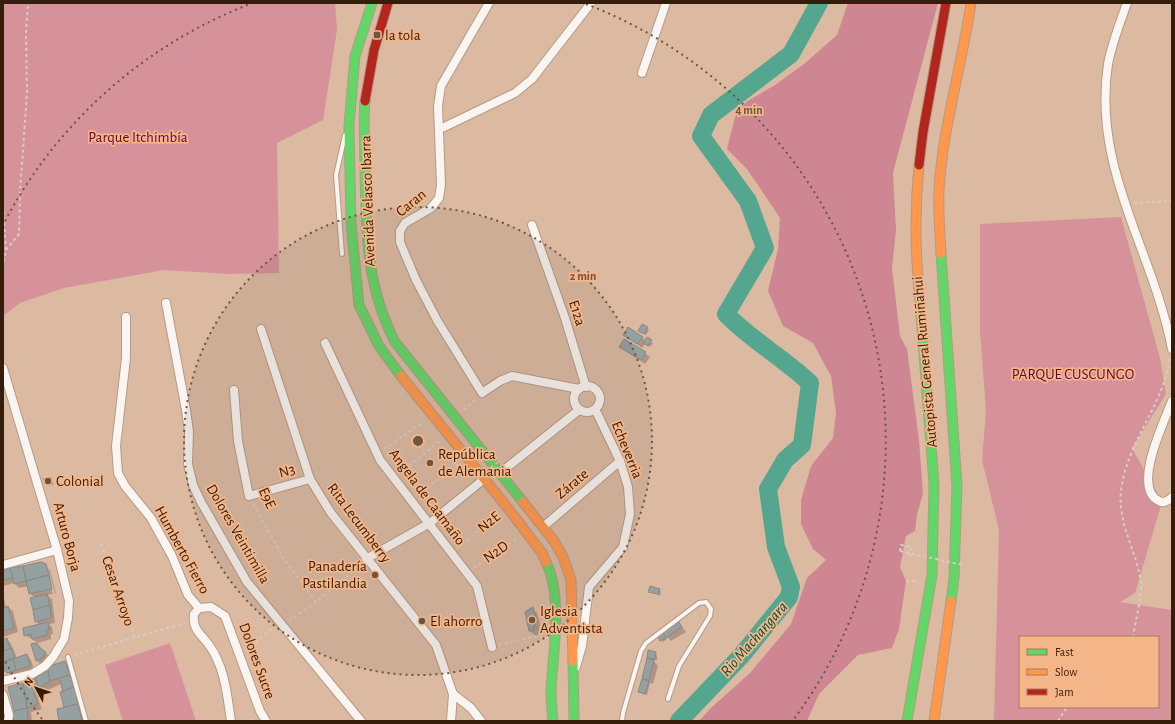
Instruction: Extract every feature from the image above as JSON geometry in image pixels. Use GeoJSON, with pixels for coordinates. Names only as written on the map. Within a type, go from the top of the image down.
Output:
{"type":"FeatureCollection","features":[{"type":"Feature","properties":{"kind":"main road","name":"Avenida Velasco Ibarra"},"geometry":{"type":"LineString","coordinates":[[372,3],[355,56],[349,126],[351,223],[360,305],[379,346],[432,415],[467,457],[481,479],[507,507],[526,532],[550,569],[554,591],[556,638],[552,692],[553,721]]}},
{"type":"Feature","properties":{"kind":"main road","name":"Avenida Velasco Ibarra"},"geometry":{"type":"LineString","coordinates":[[388,3],[377,35],[365,99],[365,181],[370,266],[377,301],[387,330],[455,419],[554,541],[563,557],[571,580],[574,721]]}},
{"type":"Feature","properties":{"kind":"main road","name":"Autopista General Rumiñahui"},"geometry":{"type":"LineString","coordinates":[[907,721],[932,575],[934,491],[916,258],[916,197],[918,166],[923,132],[946,3]]}},
{"type":"Feature","properties":{"kind":"main road","name":"Autopista General Rumiñahui"},"geometry":{"type":"LineString","coordinates":[[934,721],[954,578],[958,486],[939,218],[939,189],[946,132],[965,43],[971,3]]}},
{"type":"Feature","properties":{"kind":"street","name":"Caran"},"geometry":{"type":"LineString","coordinates":[[482,393],[437,320],[416,280],[400,242],[400,231],[405,223],[431,208],[439,198],[441,185],[438,106],[442,86],[489,3]]}},
{"type":"Feature","properties":{"kind":"street"},"geometry":{"type":"LineString","coordinates":[[440,129],[515,93],[532,79],[591,3]]}},
{"type":"Feature","properties":{"kind":"street"},"geometry":{"type":"LineString","coordinates":[[642,73],[666,3]]}},
{"type":"Feature","properties":{"kind":"street"},"geometry":{"type":"LineString","coordinates":[[1127,3],[1109,62],[1105,101],[1108,145],[1125,204],[1157,290],[1169,332],[1171,351]]}},
{"type":"Feature","properties":{"kind":"street","name":"E12a"},"geometry":{"type":"LineString","coordinates":[[532,225],[565,318],[582,388]]}},
{"type":"Feature","properties":{"kind":"street","name":"Dolores Veintimilla"},"geometry":{"type":"LineString","coordinates":[[166,303],[186,410],[189,432],[188,464],[193,485],[201,502],[247,582],[361,721]]}},
{"type":"Feature","properties":{"kind":"street","name":"Humberto Fierro"},"geometry":{"type":"LineString","coordinates":[[126,317],[126,358],[116,446],[118,473],[125,486],[151,518],[172,556],[188,595],[199,608],[194,614],[193,621]]}},
{"type":"Feature","properties":{"kind":"street","name":"Rita Lecumberry"},"geometry":{"type":"LineString","coordinates":[[261,328],[310,480],[331,513],[366,559],[399,597],[436,645],[442,658],[453,694],[451,721]]}},
{"type":"Feature","properties":{"kind":"street","name":"Angela de Caamaño"},"geometry":{"type":"LineString","coordinates":[[325,343],[377,454],[393,478],[430,523],[477,586],[492,647]]}},
{"type":"Feature","properties":{"kind":"street","name":"Arturo Borja"},"geometry":{"type":"LineString","coordinates":[[3,368],[57,550],[69,601],[68,618],[64,639],[53,657],[45,666],[32,674],[3,681]]}},
{"type":"Feature","properties":{"kind":"street"},"geometry":{"type":"LineString","coordinates":[[482,393],[500,381],[512,376],[582,388],[574,400],[579,410],[500,473]]}},
{"type":"Feature","properties":{"kind":"street","name":"Echeverria"},"geometry":{"type":"LineString","coordinates":[[579,410],[587,412],[595,409],[600,401],[597,392],[590,387],[582,388]]}},
{"type":"Feature","properties":{"kind":"street","name":"E9E"},"geometry":{"type":"LineString","coordinates":[[234,390],[238,441],[249,496]]}},
{"type":"Feature","properties":{"kind":"street"},"geometry":{"type":"LineString","coordinates":[[1172,401],[1155,443],[1148,476],[1149,489],[1157,500],[1162,502],[1168,501],[1172,497]]}},
{"type":"Feature","properties":{"kind":"street","name":"Echeverria"},"geometry":{"type":"LineString","coordinates":[[573,679],[582,646],[590,587],[623,546],[630,514],[628,487],[620,462],[595,409]]}},
{"type":"Feature","properties":{"kind":"street","name":"Zárate"},"geometry":{"type":"LineString","coordinates":[[543,527],[620,462]]}},
{"type":"Feature","properties":{"kind":"street"},"geometry":{"type":"LineString","coordinates":[[366,559],[430,523],[481,479]]}},
{"type":"Feature","properties":{"kind":"street","name":"N3"},"geometry":{"type":"LineString","coordinates":[[249,496],[310,480]]}},
{"type":"Feature","properties":{"kind":"street"},"geometry":{"type":"LineString","coordinates":[[3,565],[57,550]]}},
{"type":"Feature","properties":{"kind":"street","name":"Dolores Sucre"},"geometry":{"type":"LineString","coordinates":[[199,608],[211,606],[225,616],[239,656],[266,721]]}},
{"type":"Feature","properties":{"kind":"street"},"geometry":{"type":"LineString","coordinates":[[193,621],[197,632],[208,644],[217,659],[224,678],[231,721]]}},
{"type":"Feature","properties":{"kind":"street"},"geometry":{"type":"LineString","coordinates":[[453,694],[471,708],[481,721]]}},
{"type":"Feature","properties":{"kind":"street"},"geometry":{"type":"LineString","coordinates":[[3,695],[9,715],[8,721]]}},
{"type":"Feature","properties":{"kind":"lane"},"geometry":{"type":"LineString","coordinates":[[342,254],[336,175],[342,141],[349,126]]}},
{"type":"Feature","properties":{"kind":"lane"},"geometry":{"type":"LineString","coordinates":[[622,721],[639,658],[646,643],[699,603],[706,602],[711,609],[710,616],[679,666],[668,699]]}},
{"type":"Feature","properties":{"kind":"lane"},"geometry":{"type":"LineString","coordinates":[[68,657],[86,721]]}},
{"type":"Feature","properties":{"kind":"path"},"geometry":{"type":"LineString","coordinates":[[6,250],[19,234],[20,192],[27,93],[26,33],[28,3]]}},
{"type":"Feature","properties":{"kind":"path"},"geometry":{"type":"LineString","coordinates":[[1125,204],[1172,201]]}},
{"type":"Feature","properties":{"kind":"path"},"geometry":{"type":"LineString","coordinates":[[3,205],[6,250],[3,266]]}},
{"type":"Feature","properties":{"kind":"path"},"geometry":{"type":"LineString","coordinates":[[1133,636],[1141,585],[1137,564],[1122,515],[1120,501],[1121,490],[1124,473],[1158,400],[1169,370],[1171,351]]}},
{"type":"Feature","properties":{"kind":"path"},"geometry":{"type":"LineString","coordinates":[[455,419],[482,393]]}},
{"type":"Feature","properties":{"kind":"path"},"geometry":{"type":"LineString","coordinates":[[377,454],[432,415]]}},
{"type":"Feature","properties":{"kind":"path"},"geometry":{"type":"LineString","coordinates":[[393,478],[448,434]]}},
{"type":"Feature","properties":{"kind":"path"},"geometry":{"type":"LineString","coordinates":[[411,500],[467,457]]}},
{"type":"Feature","properties":{"kind":"path"},"geometry":{"type":"LineString","coordinates":[[481,479],[499,461]]}},
{"type":"Feature","properties":{"kind":"path","name":"E9E"},"geometry":{"type":"LineString","coordinates":[[249,496],[284,559],[316,602]]}},
{"type":"Feature","properties":{"kind":"path","name":"N2E"},"geometry":{"type":"LineString","coordinates":[[452,552],[507,507]]}},
{"type":"Feature","properties":{"kind":"path","name":"N2D"},"geometry":{"type":"LineString","coordinates":[[467,573],[526,532]]}},
{"type":"Feature","properties":{"kind":"path","name":"Cesar Arroyo"},"geometry":{"type":"LineString","coordinates":[[101,544],[119,586],[135,639]]}},
{"type":"Feature","properties":{"kind":"path"},"geometry":{"type":"LineString","coordinates":[[910,556],[912,547],[901,545],[900,551],[963,565]]}},
{"type":"Feature","properties":{"kind":"path"},"geometry":{"type":"LineString","coordinates":[[239,656],[280,624],[316,602],[366,559]]}},
{"type":"Feature","properties":{"kind":"path"},"geometry":{"type":"LineString","coordinates":[[68,657],[135,639],[193,621]]}},
{"type":"Feature","properties":{"kind":"path"},"geometry":{"type":"LineString","coordinates":[[492,647],[531,636],[556,638]]}},
{"type":"Feature","properties":{"kind":"path"},"geometry":{"type":"LineString","coordinates":[[1058,721],[1066,708]]}},
{"type":"Feature","properties":{"kind":"green space","name":"Parque Itchimbía"},"geometry":{"type":"Polygon","coordinates":[[[3,3],[335,3],[337,30],[323,120],[277,143],[279,273],[228,274],[164,270],[64,288],[20,303],[3,316],[3,3]]]}},
{"type":"Feature","properties":{"kind":"green space","name":"PARQUE CUSCUNGO"},"geometry":{"type":"Polygon","coordinates":[[[1121,217],[1160,358],[1166,394],[1132,448],[1162,502],[1135,593],[1120,602],[1172,610],[1172,721],[994,721],[999,530],[982,460],[986,410],[980,331],[980,224],[1121,217]]]}},
{"type":"Feature","properties":{"kind":"green space"},"geometry":{"type":"Polygon","coordinates":[[[170,643],[196,721],[123,721],[105,665],[170,643]]]}},
{"type":"Feature","properties":{"kind":"shaded area"},"geometry":{"type":"Polygon","coordinates":[[[848,3],[938,3],[893,173],[896,230],[892,268],[900,336],[907,349],[919,440],[923,494],[917,514],[915,531],[906,536],[900,567],[906,581],[899,629],[892,648],[858,655],[819,694],[807,721],[699,721],[712,707],[750,673],[791,624],[807,578],[826,560],[813,549],[801,524],[801,500],[811,466],[833,438],[836,413],[831,376],[813,343],[783,326],[768,291],[778,249],[780,218],[747,169],[727,149],[735,117],[746,102],[775,85],[804,64],[837,35],[848,3]]]}},
{"type":"Feature","properties":{"kind":"building"},"geometry":{"type":"Polygon","coordinates":[[[642,324],[648,327],[644,334],[638,331],[642,324]]]}},
{"type":"Feature","properties":{"kind":"building"},"geometry":{"type":"Polygon","coordinates":[[[628,327],[643,337],[637,344],[623,335],[628,327]]]}},
{"type":"Feature","properties":{"kind":"building"},"geometry":{"type":"Polygon","coordinates":[[[647,337],[652,340],[648,346],[643,343],[647,337]]]}},
{"type":"Feature","properties":{"kind":"building"},"geometry":{"type":"Polygon","coordinates":[[[624,339],[646,352],[641,360],[619,347],[624,339]]]}},
{"type":"Feature","properties":{"kind":"building","name":"Colonial"},"geometry":{"type":"Polygon","coordinates":[[[51,477],[52,482],[45,484],[43,479],[51,477]]]}},
{"type":"Feature","properties":{"kind":"building"},"geometry":{"type":"Polygon","coordinates":[[[41,562],[46,564],[49,575],[26,581],[23,566],[41,562]]]}},
{"type":"Feature","properties":{"kind":"building"},"geometry":{"type":"Polygon","coordinates":[[[23,566],[26,581],[14,584],[10,568],[23,566]]]}},
{"type":"Feature","properties":{"kind":"building"},"geometry":{"type":"Polygon","coordinates":[[[10,568],[13,578],[3,580],[3,570],[10,568]]]}},
{"type":"Feature","properties":{"kind":"building"},"geometry":{"type":"Polygon","coordinates":[[[49,575],[52,589],[29,594],[26,581],[49,575]]]}},
{"type":"Feature","properties":{"kind":"building"},"geometry":{"type":"Polygon","coordinates":[[[650,586],[660,589],[658,594],[648,592],[650,586]]]}},
{"type":"Feature","properties":{"kind":"building"},"geometry":{"type":"Polygon","coordinates":[[[47,594],[50,605],[33,610],[30,598],[47,594]]]}},
{"type":"Feature","properties":{"kind":"building"},"geometry":{"type":"Polygon","coordinates":[[[50,605],[51,618],[35,622],[33,610],[50,605]]]}},
{"type":"Feature","properties":{"kind":"building"},"geometry":{"type":"Polygon","coordinates":[[[8,606],[14,628],[3,631],[3,608],[8,606]]]}},
{"type":"Feature","properties":{"kind":"building","name":"Iglesia Adventista"},"geometry":{"type":"Polygon","coordinates":[[[533,607],[536,619],[533,631],[529,631],[525,612],[533,607]]]}},
{"type":"Feature","properties":{"kind":"building"},"geometry":{"type":"Polygon","coordinates":[[[48,622],[49,630],[47,630],[47,635],[32,639],[31,634],[24,636],[23,628],[48,622]]]}},
{"type":"Feature","properties":{"kind":"building"},"geometry":{"type":"Polygon","coordinates":[[[679,622],[682,627],[666,638],[663,633],[679,622]]]}},
{"type":"Feature","properties":{"kind":"building"},"geometry":{"type":"Polygon","coordinates":[[[663,634],[666,637],[660,641],[658,637],[663,634]]]}},
{"type":"Feature","properties":{"kind":"building"},"geometry":{"type":"Polygon","coordinates":[[[7,638],[10,649],[3,651],[3,640],[7,638]]]}},
{"type":"Feature","properties":{"kind":"building"},"geometry":{"type":"Polygon","coordinates":[[[37,643],[40,648],[46,652],[42,658],[36,661],[31,644],[37,643]]]}},
{"type":"Feature","properties":{"kind":"building"},"geometry":{"type":"Polygon","coordinates":[[[12,648],[14,658],[3,662],[3,651],[12,648]]]}},
{"type":"Feature","properties":{"kind":"building"},"geometry":{"type":"Polygon","coordinates":[[[648,650],[656,652],[655,659],[647,658],[648,650]]]}},
{"type":"Feature","properties":{"kind":"building"},"geometry":{"type":"Polygon","coordinates":[[[27,654],[30,666],[16,670],[13,659],[27,654]]]}},
{"type":"Feature","properties":{"kind":"building"},"geometry":{"type":"Polygon","coordinates":[[[647,658],[654,660],[649,680],[642,678],[647,658]]]}},
{"type":"Feature","properties":{"kind":"building"},"geometry":{"type":"Polygon","coordinates":[[[13,659],[16,670],[7,673],[4,670],[3,662],[13,659]]]}},
{"type":"Feature","properties":{"kind":"building"},"geometry":{"type":"Polygon","coordinates":[[[65,661],[70,675],[50,681],[48,671],[52,665],[65,661]]]}},
{"type":"Feature","properties":{"kind":"building"},"geometry":{"type":"Polygon","coordinates":[[[48,671],[50,681],[39,688],[35,678],[48,671]]]}},
{"type":"Feature","properties":{"kind":"building"},"geometry":{"type":"Polygon","coordinates":[[[70,675],[74,687],[63,691],[59,678],[70,675]]]}},
{"type":"Feature","properties":{"kind":"building"},"geometry":{"type":"Polygon","coordinates":[[[35,678],[39,688],[35,690],[34,694],[38,704],[27,708],[23,683],[35,678]]]}},
{"type":"Feature","properties":{"kind":"building"},"geometry":{"type":"Polygon","coordinates":[[[642,679],[649,681],[645,694],[638,692],[642,679]]]}},
{"type":"Feature","properties":{"kind":"building"},"geometry":{"type":"Polygon","coordinates":[[[23,683],[27,708],[14,711],[8,687],[23,683]]]}},
{"type":"Feature","properties":{"kind":"building"},"geometry":{"type":"Polygon","coordinates":[[[74,687],[78,704],[64,707],[60,692],[74,687]]]}},
{"type":"Feature","properties":{"kind":"building"},"geometry":{"type":"Polygon","coordinates":[[[78,704],[82,721],[59,721],[57,709],[78,704]]]}},
{"type":"Feature","properties":{"kind":"building"},"geometry":{"type":"Polygon","coordinates":[[[27,708],[28,721],[13,721],[14,711],[27,708]]]}},
{"type":"Feature","properties":{"kind":"waterway","name":"Rio Machangara"},"geometry":{"type":"LineString","coordinates":[[679,721],[742,655],[789,597],[791,587],[776,547],[768,489],[785,460],[802,445],[810,383],[790,365],[746,333],[726,314],[765,248],[748,201],[701,136],[711,115],[791,54],[819,3]]}},
{"type":"Feature","properties":{"kind":"traffic: fast"},"geometry":{"type":"LineString","coordinates":[[372,3],[355,56],[349,126],[351,223],[359,305],[379,346],[401,376]]}},
{"type":"Feature","properties":{"kind":"traffic: fast"},"geometry":{"type":"LineString","coordinates":[[365,101],[364,135],[367,236],[373,279],[385,321],[395,342],[523,502]]}},
{"type":"Feature","properties":{"kind":"traffic: fast"},"geometry":{"type":"LineString","coordinates":[[941,253],[957,486],[954,578],[951,601]]}},
{"type":"Feature","properties":{"kind":"traffic: fast"},"geometry":{"type":"LineString","coordinates":[[907,721],[932,575],[934,484],[919,289]]}},
{"type":"Feature","properties":{"kind":"traffic: fast"},"geometry":{"type":"LineString","coordinates":[[546,562],[551,576],[556,608],[551,690],[553,721]]}},
{"type":"Feature","properties":{"kind":"traffic: fast"},"geometry":{"type":"LineString","coordinates":[[573,661],[574,721]]}},
{"type":"Feature","properties":{"kind":"traffic: slow"},"geometry":{"type":"LineString","coordinates":[[941,253],[939,221],[941,165],[944,142],[971,3]]}},
{"type":"Feature","properties":{"kind":"traffic: slow"},"geometry":{"type":"LineString","coordinates":[[919,165],[916,227],[919,289]]}},
{"type":"Feature","properties":{"kind":"traffic: slow"},"geometry":{"type":"LineString","coordinates":[[401,376],[507,507],[542,553],[546,562]]}},
{"type":"Feature","properties":{"kind":"traffic: slow"},"geometry":{"type":"LineString","coordinates":[[523,502],[554,541],[563,557],[571,580],[573,661]]}},
{"type":"Feature","properties":{"kind":"traffic: slow"},"geometry":{"type":"LineString","coordinates":[[934,721],[951,601]]}},
{"type":"Feature","properties":{"kind":"traffic: jam"},"geometry":{"type":"LineString","coordinates":[[365,101],[374,50],[388,3]]}},
{"type":"Feature","properties":{"kind":"traffic: jam"},"geometry":{"type":"LineString","coordinates":[[919,165],[923,132],[946,3]]}},
{"type":"Feature","properties":{"kind":"place","name":"la tola"},"geometry":{"type":"Point","coordinates":[377,35]}},
{"type":"Feature","properties":{"kind":"place","name":"República de Alemania"},"geometry":{"type":"Point","coordinates":[430,463]}},
{"type":"Feature","properties":{"kind":"place","name":"Colonial"},"geometry":{"type":"Point","coordinates":[48,481]}},
{"type":"Feature","properties":{"kind":"place","name":"Panadería Pastilandia"},"geometry":{"type":"Point","coordinates":[375,575]}},
{"type":"Feature","properties":{"kind":"place","name":"Iglesia Adventista"},"geometry":{"type":"Point","coordinates":[532,620]}},
{"type":"Feature","properties":{"kind":"place","name":"El ahorro"},"geometry":{"type":"Point","coordinates":[422,621]}}]}
